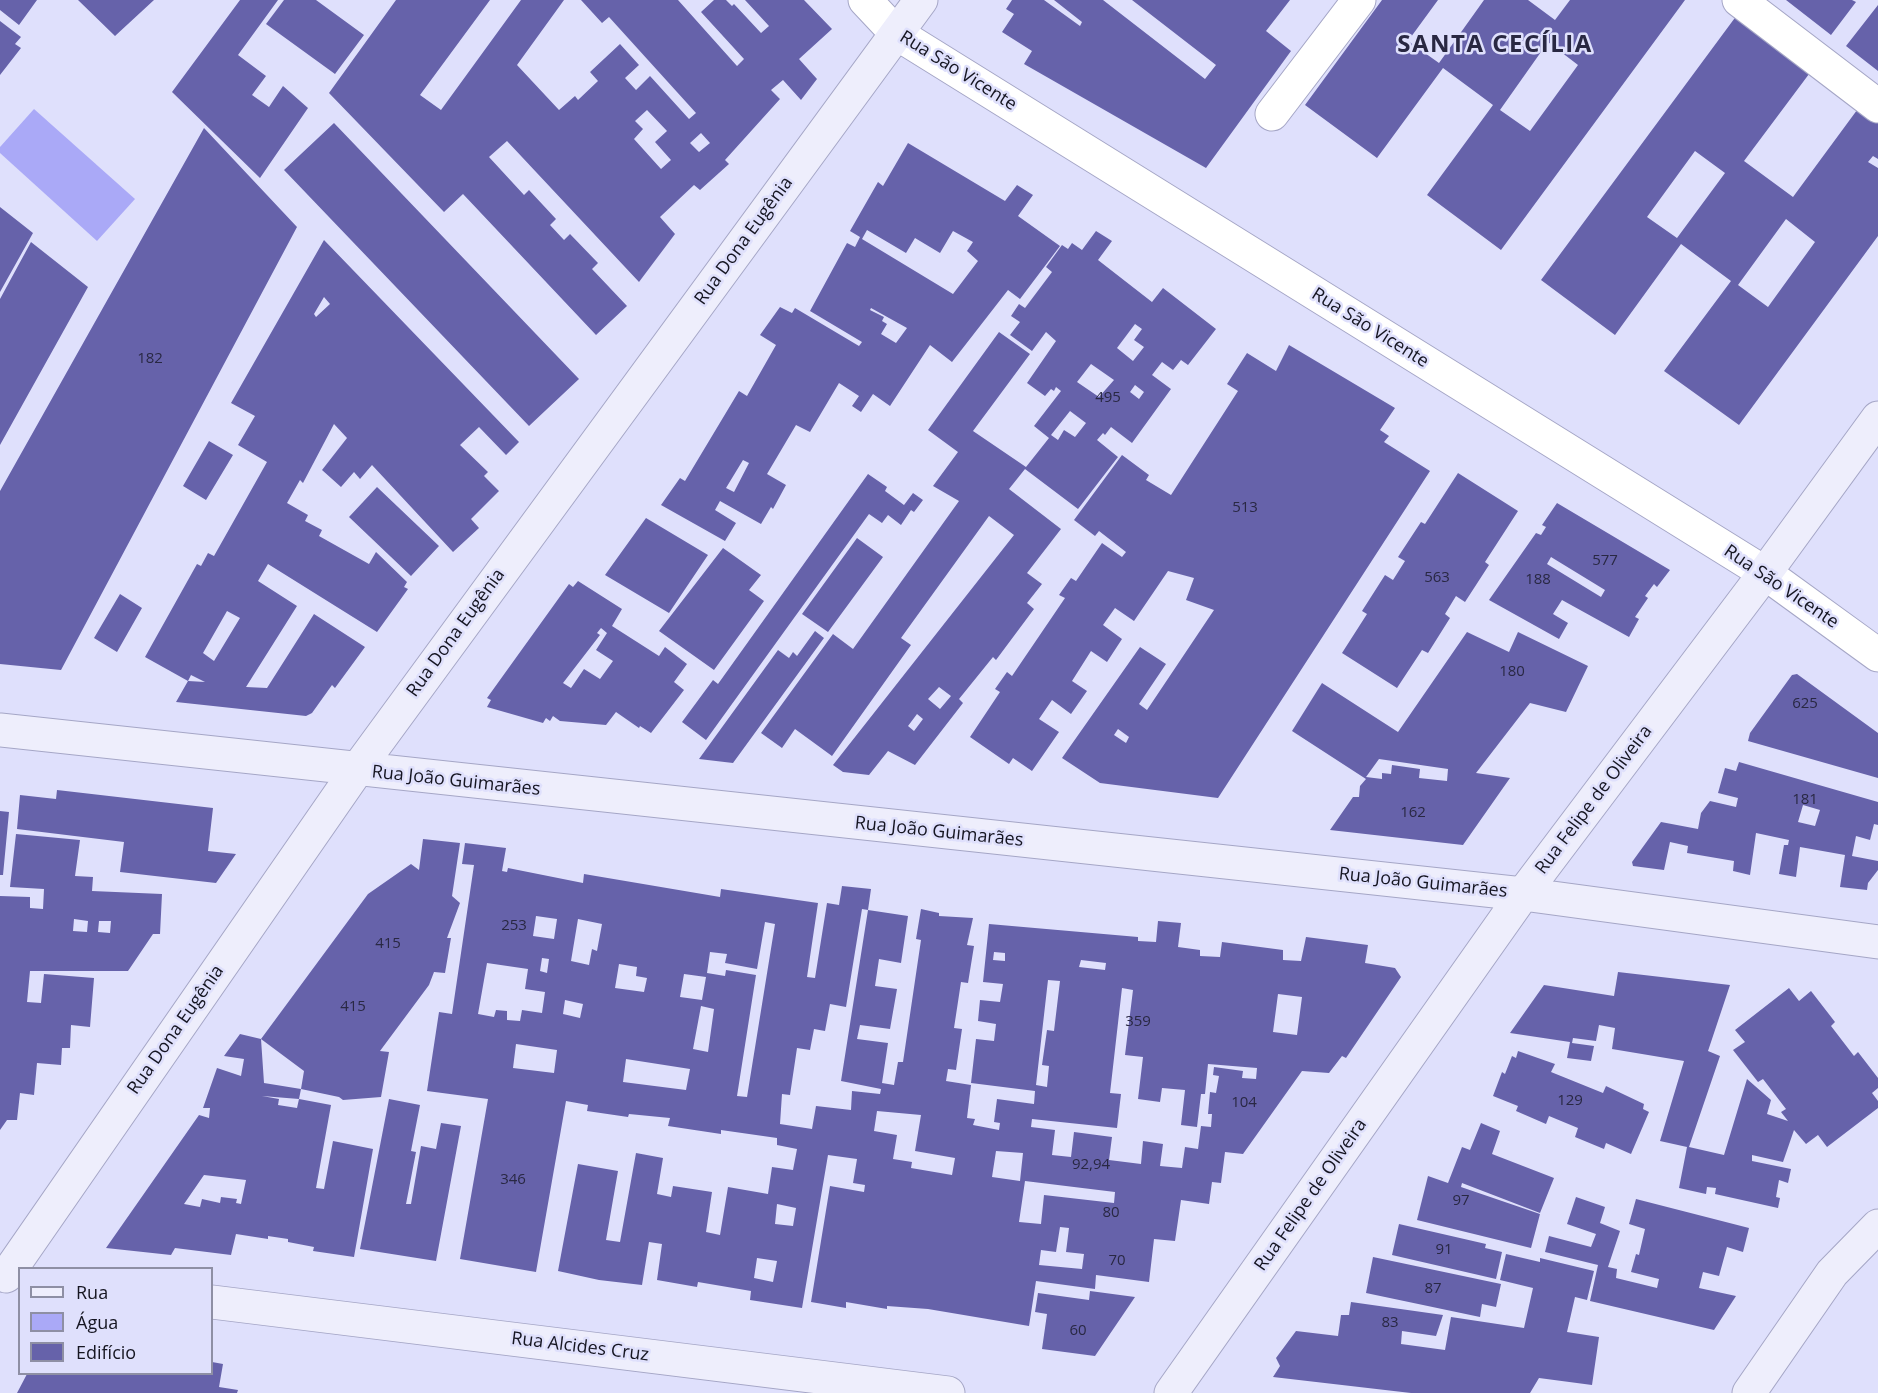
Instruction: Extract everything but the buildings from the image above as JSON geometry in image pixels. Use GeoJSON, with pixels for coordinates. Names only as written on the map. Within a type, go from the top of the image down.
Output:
{"type":"FeatureCollection","features":[{"type":"Feature","properties":{"kind":"street","name":"Rua São Vicente"},"geometry":{"type":"LineString","coordinates":[[865,0],[896,33],[1765,573],[1878,655]]}},
{"type":"Feature","properties":{"kind":"street","name":"Rua Dona Eugênia"},"geometry":{"type":"LineString","coordinates":[[8,1277],[356,771],[921,0]]}},
{"type":"Feature","properties":{"kind":"street"},"geometry":{"type":"LineString","coordinates":[[1272,114],[1359,0]]}},
{"type":"Feature","properties":{"kind":"street"},"geometry":{"type":"LineString","coordinates":[[1739,0],[1878,106]]}},
{"type":"Feature","properties":{"kind":"street","name":"Rua Felipe de Oliveira"},"geometry":{"type":"LineString","coordinates":[[1171,1393],[1523,894],[1765,573],[1878,418]]}},
{"type":"Feature","properties":{"kind":"street","name":"Rua João Guimarães"},"geometry":{"type":"LineString","coordinates":[[0,730],[356,771],[1523,894],[1878,942]]}},
{"type":"Feature","properties":{"kind":"street"},"geometry":{"type":"LineString","coordinates":[[1749,1393],[1832,1274],[1878,1226]]}},
{"type":"Feature","properties":{"kind":"street","name":"Rua Alcides Cruz"},"geometry":{"type":"LineString","coordinates":[[213,1302],[948,1393]]}},
{"type":"Feature","properties":{"kind":"water"},"geometry":{"type":"Polygon","coordinates":[[[34,109],[135,199],[97,241],[0,153],[0,147],[34,109]]]}},
{"type":"Feature","properties":{"kind":"district","name":"SANTA CECÍLIA"},"geometry":{"type":"Point","coordinates":[1495,45]}}]}
